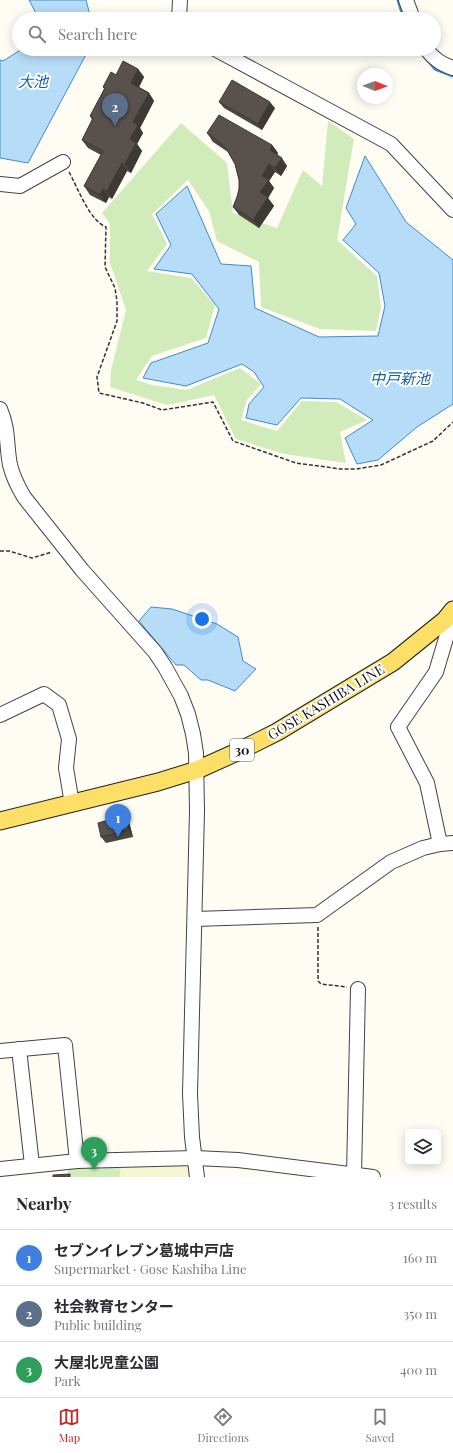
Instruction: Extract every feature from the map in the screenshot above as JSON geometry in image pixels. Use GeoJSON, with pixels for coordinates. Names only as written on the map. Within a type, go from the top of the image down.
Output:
{"type":"FeatureCollection","features":[{"type":"Feature","properties":{"kind":"main road","name":"GOSE KASHIBA LINE"},"geometry":{"type":"LineString","coordinates":[[0,821],[72,804],[197,770],[277,732],[393,662],[447,626],[453,610]]}},
{"type":"Feature","properties":{"kind":"street"},"geometry":{"type":"LineString","coordinates":[[179,12],[180,0]]}},
{"type":"Feature","properties":{"kind":"street"},"geometry":{"type":"LineString","coordinates":[[406,0],[410,12]]}},
{"type":"Feature","properties":{"kind":"street"},"geometry":{"type":"LineString","coordinates":[[228,56],[391,144],[453,210]]}},
{"type":"Feature","properties":{"kind":"street"},"geometry":{"type":"LineString","coordinates":[[432,56],[444,65],[453,68]]}},
{"type":"Feature","properties":{"kind":"street"},"geometry":{"type":"LineString","coordinates":[[0,184],[20,186],[63,162]]}},
{"type":"Feature","properties":{"kind":"street"},"geometry":{"type":"LineString","coordinates":[[0,409],[6,426],[10,465],[17,486],[24,497],[97,589],[155,652],[165,666],[181,696],[188,714],[193,734],[197,770],[195,919],[190,1094],[197,1177]]}},
{"type":"Feature","properties":{"kind":"street"},"geometry":{"type":"LineString","coordinates":[[195,919],[318,915],[391,862],[423,848],[447,844],[427,783],[398,727],[436,672],[447,626]]}},
{"type":"Feature","properties":{"kind":"street"},"geometry":{"type":"LineString","coordinates":[[0,715],[44,694],[59,705],[69,739],[66,768],[72,804]]}},
{"type":"Feature","properties":{"kind":"street"},"geometry":{"type":"LineString","coordinates":[[351,1175],[358,989]]}},
{"type":"Feature","properties":{"kind":"street"},"geometry":{"type":"LineString","coordinates":[[0,1051],[65,1044],[77,1161]]}},
{"type":"Feature","properties":{"kind":"street"},"geometry":{"type":"LineString","coordinates":[[19,1049],[32,1165]]}},
{"type":"Feature","properties":{"kind":"street"},"geometry":{"type":"LineString","coordinates":[[0,1169],[77,1161],[195,1158],[238,1160],[373,1177]]}},
{"type":"Feature","properties":{"kind":"path"},"geometry":{"type":"LineString","coordinates":[[63,162],[94,218],[101,225],[106,227],[105,267],[115,288],[117,300],[117,321],[97,377],[98,392],[143,403],[162,410],[212,402],[233,441],[296,463],[342,469],[356,469],[381,465],[433,441],[453,422]]}},
{"type":"Feature","properties":{"kind":"path"},"geometry":{"type":"LineString","coordinates":[[0,551],[9,551],[32,558],[64,548]]}},
{"type":"Feature","properties":{"kind":"path"},"geometry":{"type":"LineString","coordinates":[[318,915],[318,981],[321,984],[358,989]]}},
{"type":"Feature","properties":{"kind":"green space"},"geometry":{"type":"Polygon","coordinates":[[[328,121],[354,139],[337,240],[377,276],[381,307],[376,331],[320,329],[261,307],[259,262],[217,241],[209,211],[188,180],[152,214],[167,244],[147,271],[191,278],[215,305],[206,338],[152,356],[136,380],[152,385],[187,390],[240,368],[261,384],[247,400],[241,420],[277,431],[302,401],[336,402],[367,420],[340,432],[346,463],[284,454],[236,439],[214,395],[167,405],[110,387],[111,370],[126,310],[110,263],[110,224],[102,213],[181,123],[227,163],[233,213],[277,228],[303,170],[322,186],[328,121]]]}},
{"type":"Feature","properties":{"kind":"green space"},"geometry":{"type":"Polygon","coordinates":[[[189,1161],[191,1177],[120,1177],[121,1162],[189,1161]]]}},
{"type":"Feature","properties":{"kind":"green space"},"geometry":{"type":"Polygon","coordinates":[[[121,1162],[120,1177],[68,1177],[68,1164],[121,1162]]]}},
{"type":"Feature","properties":{"kind":"water"},"geometry":{"type":"Polygon","coordinates":[[[29,0],[86,0],[89,12],[35,12],[29,0]]]}},
{"type":"Feature","properties":{"kind":"water","name":"大池"},"geometry":{"type":"Polygon","coordinates":[[[12,55],[85,56],[28,163],[0,158],[0,60],[3,61],[12,55]]]}},
{"type":"Feature","properties":{"kind":"water","name":"中戸新池"},"geometry":{"type":"Polygon","coordinates":[[[365,156],[406,222],[453,260],[453,404],[417,427],[378,460],[357,464],[345,438],[373,420],[340,399],[301,398],[277,425],[246,418],[249,404],[264,387],[254,372],[242,364],[186,386],[143,378],[151,363],[208,343],[219,309],[192,274],[154,269],[171,245],[156,214],[187,186],[221,264],[251,266],[255,308],[319,337],[378,336],[385,306],[379,273],[343,240],[356,224],[346,208],[365,156]]]}},
{"type":"Feature","properties":{"kind":"water"},"geometry":{"type":"Polygon","coordinates":[[[151,607],[172,609],[217,624],[238,637],[243,661],[256,669],[235,691],[208,680],[201,680],[184,665],[176,665],[139,621],[151,607]]]}},
{"type":"Feature","properties":{"kind":"building"},"geometry":{"type":"Polygon","coordinates":[[[123,61],[138,69],[131,83],[149,93],[133,122],[138,125],[130,139],[136,143],[125,164],[122,163],[107,191],[103,189],[100,195],[84,186],[103,151],[82,140],[93,118],[90,116],[105,88],[103,87],[111,72],[116,75],[123,61]]]}},
{"type":"Feature","properties":{"kind":"building"},"geometry":{"type":"Polygon","coordinates":[[[232,80],[270,102],[258,124],[219,102],[232,80]]]}},
{"type":"Feature","properties":{"kind":"building"},"geometry":{"type":"Polygon","coordinates":[[[219,115],[272,145],[270,150],[282,158],[275,168],[269,164],[262,176],[269,180],[260,192],[268,197],[253,220],[233,207],[239,189],[239,180],[235,164],[222,144],[207,133],[219,115]]]}},
{"type":"Feature","properties":{"kind":"building"},"geometry":{"type":"Polygon","coordinates":[[[125,815],[129,830],[101,837],[98,823],[125,815]]]}},
{"type":"Feature","properties":{"kind":"building"},"geometry":{"type":"Polygon","coordinates":[[[70,1174],[70,1177],[53,1177],[53,1175],[70,1174]]]}},
{"type":"Feature","properties":{"kind":"waterway"},"geometry":{"type":"LineString","coordinates":[[398,0],[402,12]]}},
{"type":"Feature","properties":{"kind":"waterway"},"geometry":{"type":"LineString","coordinates":[[426,58],[435,69],[453,76]]}},
{"type":"Feature","properties":{"kind":"place","name":"社会教育センター"},"geometry":{"type":"Point","coordinates":[115,126]}},
{"type":"Feature","properties":{"kind":"place","name":"セブンイレブン葛城中戸店"},"geometry":{"type":"Point","coordinates":[118,837]}},
{"type":"Feature","properties":{"kind":"place","name":"大屋北児童公園"},"geometry":{"type":"Point","coordinates":[94,1170]}}]}
